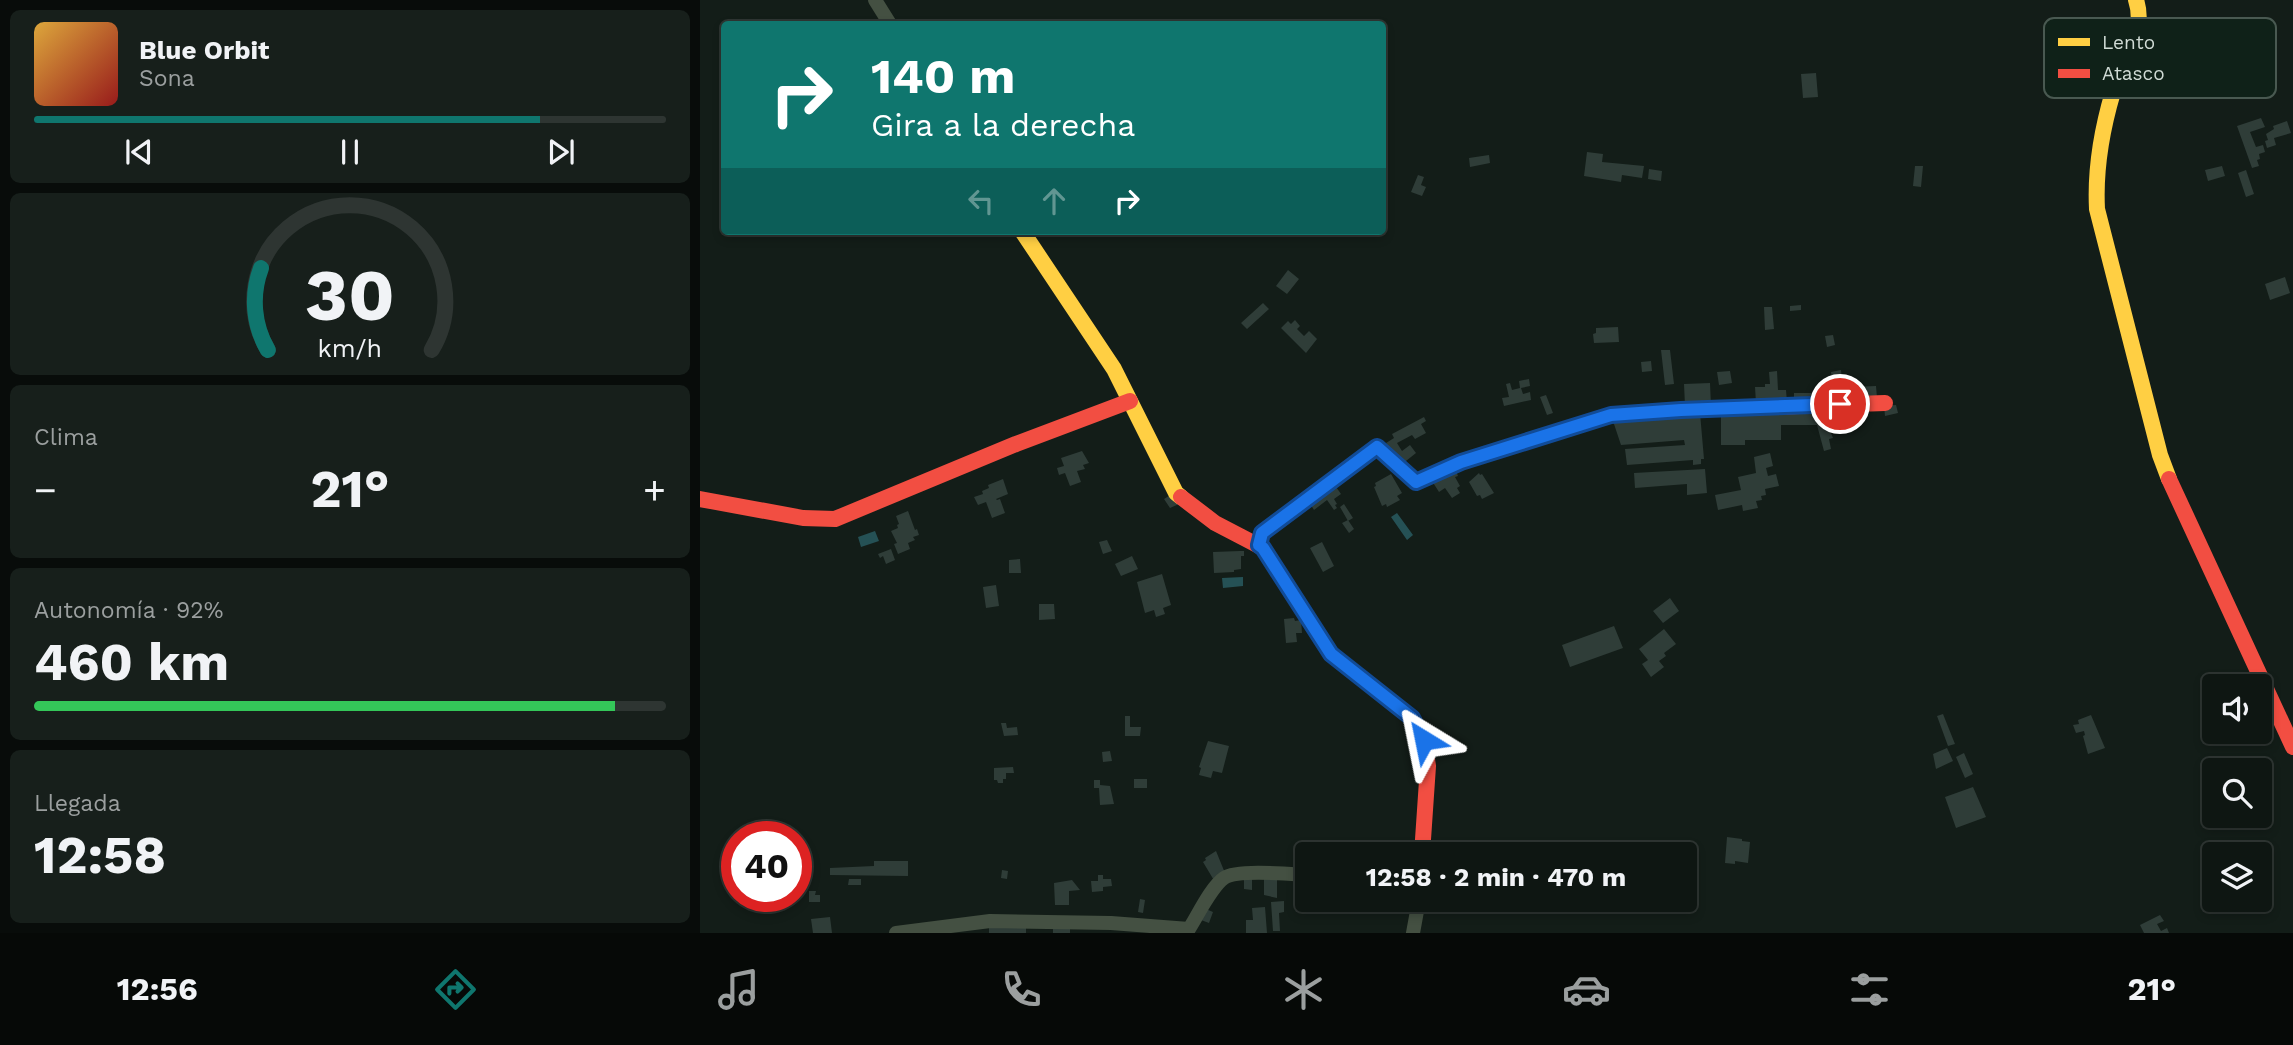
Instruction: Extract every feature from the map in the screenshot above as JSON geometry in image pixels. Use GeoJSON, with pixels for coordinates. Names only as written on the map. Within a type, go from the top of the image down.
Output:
{"type":"FeatureCollection","features":[{"type":"Feature","properties":{"kind":"street"},"geometry":{"type":"LineString","coordinates":[[875,0],[888,21]]}},
{"type":"Feature","properties":{"kind":"street"},"geometry":{"type":"LineString","coordinates":[[2136,0],[2140,18]]}},
{"type":"Feature","properties":{"kind":"street"},"geometry":{"type":"LineString","coordinates":[[2112,98],[2095,190],[2097,209],[2160,455],[2174,494],[2293,747]]}},
{"type":"Feature","properties":{"kind":"street"},"geometry":{"type":"LineString","coordinates":[[1025,235],[1114,369],[1176,493],[1215,523],[1263,548],[1331,654],[1412,718],[1424,740],[1428,766],[1423,842]]}},
{"type":"Feature","properties":{"kind":"street"},"geometry":{"type":"LineString","coordinates":[[700,499],[803,518],[835,519],[1016,444],[1130,401]]}},
{"type":"Feature","properties":{"kind":"street"},"geometry":{"type":"LineString","coordinates":[[1259,545],[1262,533],[1377,447],[1416,482],[1461,462],[1611,415],[1885,403]]}},
{"type":"Feature","properties":{"kind":"street"},"geometry":{"type":"LineString","coordinates":[[896,933],[990,920],[1111,923],[1189,929],[1224,877],[1240,874],[1295,875]]}},
{"type":"Feature","properties":{"kind":"street"},"geometry":{"type":"LineString","coordinates":[[1413,933],[1417,912]]}},
{"type":"Feature","properties":{"kind":"water"},"geometry":{"type":"Polygon","coordinates":[[[1397,513],[1413,535],[1407,540],[1391,517],[1397,513]]]}},
{"type":"Feature","properties":{"kind":"water"},"geometry":{"type":"Polygon","coordinates":[[[875,531],[879,541],[861,547],[858,537],[875,531]]]}},
{"type":"Feature","properties":{"kind":"water"},"geometry":{"type":"Polygon","coordinates":[[[1243,577],[1243,586],[1223,588],[1222,578],[1243,577]]]}},
{"type":"Feature","properties":{"kind":"building"},"geometry":{"type":"Polygon","coordinates":[[[1816,73],[1818,97],[1803,98],[1801,74],[1816,73]]]}},
{"type":"Feature","properties":{"kind":"building"},"geometry":{"type":"Polygon","coordinates":[[[2261,118],[2265,127],[2250,132],[2256,147],[2263,145],[2265,152],[2259,154],[2259,166],[2252,168],[2237,126],[2261,118]]]}},
{"type":"Feature","properties":{"kind":"building"},"geometry":{"type":"Polygon","coordinates":[[[2287,121],[2291,133],[2274,138],[2276,145],[2267,148],[2266,134],[2274,129],[2273,126],[2287,121]]]}},
{"type":"Feature","properties":{"kind":"building"},"geometry":{"type":"Polygon","coordinates":[[[1587,152],[1603,154],[1602,162],[1644,166],[1642,178],[1622,175],[1621,182],[1584,176],[1587,152]]]}},
{"type":"Feature","properties":{"kind":"building"},"geometry":{"type":"Polygon","coordinates":[[[1489,155],[1490,163],[1470,167],[1469,158],[1489,155]]]}},
{"type":"Feature","properties":{"kind":"building"},"geometry":{"type":"Polygon","coordinates":[[[1915,166],[1923,166],[1921,187],[1913,186],[1915,166]]]}},
{"type":"Feature","properties":{"kind":"building"},"geometry":{"type":"Polygon","coordinates":[[[2222,166],[2225,176],[2208,181],[2205,170],[2222,166]]]}},
{"type":"Feature","properties":{"kind":"building"},"geometry":{"type":"Polygon","coordinates":[[[1649,169],[1662,171],[1661,181],[1648,179],[1649,169]]]}},
{"type":"Feature","properties":{"kind":"building"},"geometry":{"type":"Polygon","coordinates":[[[2246,170],[2254,194],[2246,197],[2238,173],[2246,170]]]}},
{"type":"Feature","properties":{"kind":"building"},"geometry":{"type":"Polygon","coordinates":[[[1418,175],[1424,177],[1421,185],[1426,187],[1422,196],[1411,192],[1418,175]]]}},
{"type":"Feature","properties":{"kind":"building"},"geometry":{"type":"Polygon","coordinates":[[[1288,270],[1299,279],[1287,294],[1276,286],[1288,270]]]}},
{"type":"Feature","properties":{"kind":"building"},"geometry":{"type":"Polygon","coordinates":[[[2285,277],[2290,293],[2270,300],[2265,284],[2285,277]]]}},
{"type":"Feature","properties":{"kind":"building"},"geometry":{"type":"Polygon","coordinates":[[[1263,303],[1269,309],[1247,329],[1241,323],[1263,303]]]}},
{"type":"Feature","properties":{"kind":"building"},"geometry":{"type":"Polygon","coordinates":[[[1801,305],[1801,310],[1790,311],[1790,306],[1801,305]]]}},
{"type":"Feature","properties":{"kind":"building"},"geometry":{"type":"Polygon","coordinates":[[[1764,307],[1772,307],[1774,329],[1765,330],[1764,307]]]}},
{"type":"Feature","properties":{"kind":"building"},"geometry":{"type":"Polygon","coordinates":[[[1295,320],[1300,326],[1297,329],[1304,336],[1309,331],[1317,339],[1306,353],[1281,328],[1288,321],[1291,324],[1295,320]]]}},
{"type":"Feature","properties":{"kind":"building"},"geometry":{"type":"Polygon","coordinates":[[[1618,327],[1619,342],[1594,343],[1593,334],[1596,333],[1596,328],[1618,327]]]}},
{"type":"Feature","properties":{"kind":"building"},"geometry":{"type":"Polygon","coordinates":[[[1833,335],[1835,345],[1827,347],[1825,336],[1833,335]]]}},
{"type":"Feature","properties":{"kind":"building"},"geometry":{"type":"Polygon","coordinates":[[[1661,350],[1670,350],[1674,384],[1665,385],[1661,350]]]}},
{"type":"Feature","properties":{"kind":"building"},"geometry":{"type":"Polygon","coordinates":[[[1651,361],[1652,371],[1642,372],[1641,362],[1651,361]]]}},
{"type":"Feature","properties":{"kind":"building"},"geometry":{"type":"Polygon","coordinates":[[[1841,370],[1842,380],[1836,381],[1840,402],[1829,397],[1827,387],[1833,386],[1831,372],[1841,370]]]}},
{"type":"Feature","properties":{"kind":"building"},"geometry":{"type":"Polygon","coordinates":[[[1730,371],[1732,383],[1719,385],[1717,372],[1730,371]]]}},
{"type":"Feature","properties":{"kind":"building"},"geometry":{"type":"Polygon","coordinates":[[[1777,371],[1778,390],[1786,390],[1787,402],[1756,403],[1755,387],[1770,384],[1769,372],[1777,371]]]}},
{"type":"Feature","properties":{"kind":"building"},"geometry":{"type":"Polygon","coordinates":[[[1529,379],[1530,386],[1521,388],[1523,394],[1530,392],[1531,400],[1504,406],[1502,398],[1509,397],[1506,384],[1510,383],[1512,390],[1520,388],[1519,381],[1529,379]]]}},
{"type":"Feature","properties":{"kind":"building"},"geometry":{"type":"Polygon","coordinates":[[[1710,383],[1711,406],[1685,406],[1684,384],[1710,383]]]}},
{"type":"Feature","properties":{"kind":"building"},"geometry":{"type":"Polygon","coordinates":[[[1876,386],[1877,398],[1853,399],[1852,387],[1876,386]]]}},
{"type":"Feature","properties":{"kind":"building"},"geometry":{"type":"Polygon","coordinates":[[[1794,393],[1816,393],[1817,402],[1794,402],[1794,393]]]}},
{"type":"Feature","properties":{"kind":"building"},"geometry":{"type":"Polygon","coordinates":[[[1546,395],[1553,413],[1547,415],[1540,397],[1546,395]]]}},
{"type":"Feature","properties":{"kind":"building"},"geometry":{"type":"Polygon","coordinates":[[[1896,405],[1898,413],[1885,416],[1884,406],[1896,405]]]}},
{"type":"Feature","properties":{"kind":"building"},"geometry":{"type":"Polygon","coordinates":[[[1822,410],[1833,438],[1829,439],[1831,449],[1824,451],[1817,425],[1781,425],[1781,440],[1745,440],[1745,445],[1721,445],[1721,412],[1822,410]]]}},
{"type":"Feature","properties":{"kind":"building"},"geometry":{"type":"Polygon","coordinates":[[[1700,413],[1704,459],[1701,459],[1701,464],[1693,465],[1693,460],[1627,465],[1625,449],[1685,445],[1684,440],[1621,445],[1613,421],[1700,413]]]}},
{"type":"Feature","properties":{"kind":"building"},"geometry":{"type":"Polygon","coordinates":[[[1424,417],[1426,421],[1421,424],[1426,433],[1415,439],[1412,435],[1397,443],[1402,451],[1410,445],[1416,453],[1401,465],[1386,443],[1394,438],[1392,434],[1424,417]]]}},
{"type":"Feature","properties":{"kind":"building"},"geometry":{"type":"Polygon","coordinates":[[[1082,451],[1089,463],[1083,465],[1085,469],[1077,471],[1081,482],[1070,486],[1065,473],[1059,475],[1057,468],[1064,466],[1061,458],[1082,451]]]}},
{"type":"Feature","properties":{"kind":"building"},"geometry":{"type":"Polygon","coordinates":[[[1770,453],[1773,466],[1766,468],[1768,476],[1776,474],[1779,486],[1765,489],[1766,495],[1761,496],[1762,500],[1756,501],[1758,508],[1743,511],[1742,505],[1718,510],[1715,495],[1741,490],[1738,477],[1756,473],[1754,457],[1770,453]]]}},
{"type":"Feature","properties":{"kind":"building"},"geometry":{"type":"Polygon","coordinates":[[[1705,469],[1707,493],[1687,495],[1687,484],[1635,488],[1634,473],[1705,469]]]}},
{"type":"Feature","properties":{"kind":"building"},"geometry":{"type":"Polygon","coordinates":[[[1456,471],[1460,493],[1452,498],[1445,488],[1439,492],[1432,481],[1456,471]]]}},
{"type":"Feature","properties":{"kind":"building"},"geometry":{"type":"Polygon","coordinates":[[[1479,473],[1494,493],[1482,499],[1480,495],[1477,496],[1469,482],[1479,473]]]}},
{"type":"Feature","properties":{"kind":"building"},"geometry":{"type":"Polygon","coordinates":[[[1391,474],[1402,493],[1397,496],[1400,500],[1387,507],[1386,504],[1382,506],[1374,487],[1375,483],[1391,474]]]}},
{"type":"Feature","properties":{"kind":"building"},"geometry":{"type":"Polygon","coordinates":[[[1003,479],[1008,494],[996,499],[1000,499],[1005,513],[992,518],[986,502],[978,505],[974,497],[983,494],[982,491],[989,488],[988,485],[1003,479]]]}},
{"type":"Feature","properties":{"kind":"building"},"geometry":{"type":"Polygon","coordinates":[[[1334,484],[1341,494],[1334,499],[1337,508],[1334,510],[1327,500],[1314,510],[1309,502],[1334,484]]]}},
{"type":"Feature","properties":{"kind":"building"},"geometry":{"type":"Polygon","coordinates":[[[1172,494],[1179,504],[1170,508],[1164,499],[1172,494]]]}},
{"type":"Feature","properties":{"kind":"building"},"geometry":{"type":"Polygon","coordinates":[[[1344,504],[1353,518],[1348,521],[1340,507],[1344,504]]]}},
{"type":"Feature","properties":{"kind":"building"},"geometry":{"type":"Polygon","coordinates":[[[908,511],[919,535],[908,543],[910,549],[898,554],[894,544],[897,543],[891,531],[898,528],[896,516],[908,511]]]}},
{"type":"Feature","properties":{"kind":"building"},"geometry":{"type":"Polygon","coordinates":[[[1348,520],[1354,529],[1349,533],[1342,523],[1348,520]]]}},
{"type":"Feature","properties":{"kind":"building"},"geometry":{"type":"Polygon","coordinates":[[[1107,540],[1112,551],[1103,554],[1099,542],[1107,540]]]}},
{"type":"Feature","properties":{"kind":"building"},"geometry":{"type":"Polygon","coordinates":[[[1322,542],[1334,566],[1323,572],[1310,548],[1322,542]]]}},
{"type":"Feature","properties":{"kind":"building"},"geometry":{"type":"Polygon","coordinates":[[[891,549],[895,560],[886,564],[883,556],[880,558],[878,554],[891,549]]]}},
{"type":"Feature","properties":{"kind":"building"},"geometry":{"type":"Polygon","coordinates":[[[1244,551],[1244,556],[1241,556],[1241,569],[1214,573],[1213,552],[1244,551]]]}},
{"type":"Feature","properties":{"kind":"building"},"geometry":{"type":"Polygon","coordinates":[[[1132,556],[1138,569],[1121,576],[1115,564],[1132,556]]]}},
{"type":"Feature","properties":{"kind":"building"},"geometry":{"type":"Polygon","coordinates":[[[1020,559],[1021,573],[1009,573],[1009,560],[1020,559]]]}},
{"type":"Feature","properties":{"kind":"building"},"geometry":{"type":"Polygon","coordinates":[[[1162,574],[1171,605],[1163,608],[1165,614],[1156,617],[1154,610],[1145,613],[1137,582],[1162,574]]]}},
{"type":"Feature","properties":{"kind":"building"},"geometry":{"type":"Polygon","coordinates":[[[996,585],[999,606],[986,608],[983,587],[996,585]]]}},
{"type":"Feature","properties":{"kind":"building"},"geometry":{"type":"Polygon","coordinates":[[[1670,598],[1679,611],[1663,623],[1653,611],[1670,598]]]}},
{"type":"Feature","properties":{"kind":"building"},"geometry":{"type":"Polygon","coordinates":[[[1039,604],[1054,604],[1055,619],[1039,620],[1039,604]]]}},
{"type":"Feature","properties":{"kind":"building"},"geometry":{"type":"Polygon","coordinates":[[[1294,618],[1295,621],[1301,620],[1302,633],[1296,633],[1297,642],[1286,643],[1284,619],[1294,618]]]}},
{"type":"Feature","properties":{"kind":"building"},"geometry":{"type":"Polygon","coordinates":[[[1614,626],[1623,648],[1570,667],[1562,645],[1614,626]]]}},
{"type":"Feature","properties":{"kind":"building"},"geometry":{"type":"Polygon","coordinates":[[[1664,629],[1676,644],[1664,653],[1666,656],[1659,661],[1664,667],[1651,677],[1642,664],[1648,660],[1639,649],[1664,629]]]}},
{"type":"Feature","properties":{"kind":"building"},"geometry":{"type":"Polygon","coordinates":[[[1943,714],[1955,744],[1948,746],[1937,716],[1943,714]]]}},
{"type":"Feature","properties":{"kind":"building"},"geometry":{"type":"Polygon","coordinates":[[[2091,715],[2105,748],[2088,754],[2084,731],[2076,733],[2073,725],[2091,715]]]}},
{"type":"Feature","properties":{"kind":"building"},"geometry":{"type":"Polygon","coordinates":[[[1125,716],[1130,716],[1130,727],[1141,727],[1140,736],[1125,736],[1125,716]]]}},
{"type":"Feature","properties":{"kind":"building"},"geometry":{"type":"Polygon","coordinates":[[[1001,723],[1006,723],[1007,728],[1017,727],[1018,735],[1004,736],[1001,723]]]}},
{"type":"Feature","properties":{"kind":"building"},"geometry":{"type":"Polygon","coordinates":[[[1208,741],[1229,746],[1222,773],[1213,771],[1211,778],[1199,775],[1208,741]]]}},
{"type":"Feature","properties":{"kind":"building"},"geometry":{"type":"Polygon","coordinates":[[[1947,748],[1953,761],[1936,769],[1933,754],[1947,748]]]}},
{"type":"Feature","properties":{"kind":"building"},"geometry":{"type":"Polygon","coordinates":[[[1110,751],[1112,761],[1103,762],[1102,752],[1110,751]]]}},
{"type":"Feature","properties":{"kind":"building"},"geometry":{"type":"Polygon","coordinates":[[[1964,753],[1973,774],[1965,778],[1956,757],[1964,753]]]}},
{"type":"Feature","properties":{"kind":"building"},"geometry":{"type":"Polygon","coordinates":[[[1013,767],[1014,773],[1006,773],[1003,783],[994,780],[994,768],[1013,767]]]}},
{"type":"Feature","properties":{"kind":"building"},"geometry":{"type":"Polygon","coordinates":[[[1134,779],[1147,779],[1147,788],[1134,788],[1134,779]]]}},
{"type":"Feature","properties":{"kind":"building"},"geometry":{"type":"Polygon","coordinates":[[[1094,780],[1100,780],[1100,785],[1110,786],[1114,804],[1100,805],[1099,788],[1094,788],[1094,780]]]}},
{"type":"Feature","properties":{"kind":"building"},"geometry":{"type":"Polygon","coordinates":[[[1973,787],[1986,817],[1956,828],[1945,797],[1973,787]]]}},
{"type":"Feature","properties":{"kind":"building"},"geometry":{"type":"Polygon","coordinates":[[[1727,837],[1750,842],[1748,863],[1725,863],[1727,837]]]}},
{"type":"Feature","properties":{"kind":"building"},"geometry":{"type":"Polygon","coordinates":[[[1216,851],[1225,873],[1215,882],[1203,862],[1216,851]]]}},
{"type":"Feature","properties":{"kind":"building"},"geometry":{"type":"Polygon","coordinates":[[[874,861],[908,861],[908,876],[830,875],[830,868],[874,866],[874,861]]]}},
{"type":"Feature","properties":{"kind":"building"},"geometry":{"type":"Polygon","coordinates":[[[1002,870],[1008,871],[1007,879],[1001,878],[1002,870]]]}},
{"type":"Feature","properties":{"kind":"building"},"geometry":{"type":"Polygon","coordinates":[[[1098,875],[1103,875],[1103,879],[1111,879],[1112,886],[1103,887],[1103,891],[1092,892],[1091,881],[1098,881],[1098,875]]]}},
{"type":"Feature","properties":{"kind":"building"},"geometry":{"type":"Polygon","coordinates":[[[1264,876],[1277,876],[1277,898],[1264,895],[1264,876]]]}},
{"type":"Feature","properties":{"kind":"building"},"geometry":{"type":"Polygon","coordinates":[[[1244,877],[1252,878],[1252,890],[1244,889],[1244,877]]]}},
{"type":"Feature","properties":{"kind":"building"},"geometry":{"type":"Polygon","coordinates":[[[849,879],[861,879],[861,885],[848,885],[849,879]]]}},
{"type":"Feature","properties":{"kind":"building"},"geometry":{"type":"Polygon","coordinates":[[[1072,880],[1080,890],[1069,891],[1069,905],[1055,905],[1054,883],[1072,880]]]}},
{"type":"Feature","properties":{"kind":"building"},"geometry":{"type":"Polygon","coordinates":[[[812,891],[816,891],[815,895],[820,895],[820,902],[812,902],[812,891]]]}},
{"type":"Feature","properties":{"kind":"building"},"geometry":{"type":"Polygon","coordinates":[[[1140,899],[1145,900],[1143,913],[1138,912],[1140,899]]]}},
{"type":"Feature","properties":{"kind":"building"},"geometry":{"type":"Polygon","coordinates":[[[1284,901],[1284,912],[1279,913],[1280,931],[1273,931],[1271,902],[1284,901]]]}},
{"type":"Feature","properties":{"kind":"building"},"geometry":{"type":"Polygon","coordinates":[[[1265,907],[1267,933],[1246,933],[1246,920],[1253,920],[1252,908],[1265,907]]]}},
{"type":"Feature","properties":{"kind":"building"},"geometry":{"type":"Polygon","coordinates":[[[1206,909],[1213,912],[1209,923],[1201,920],[1206,909]]]}},
{"type":"Feature","properties":{"kind":"building"},"geometry":{"type":"Polygon","coordinates":[[[2160,915],[2164,921],[2157,924],[2161,931],[2167,928],[2169,933],[2144,933],[2140,925],[2160,915]]]}},
{"type":"Feature","properties":{"kind":"building"},"geometry":{"type":"Polygon","coordinates":[[[830,917],[832,933],[813,933],[811,919],[830,917]]]}},
{"type":"Feature","properties":{"kind":"building"},"geometry":{"type":"Polygon","coordinates":[[[989,925],[1026,926],[1026,933],[989,933],[989,925]]]}},
{"type":"Feature","properties":{"kind":"building"},"geometry":{"type":"Polygon","coordinates":[[[1053,927],[1070,928],[1070,933],[1053,933],[1053,927]]]}},
{"type":"Feature","properties":{"kind":"traffic: slow"},"geometry":{"type":"LineString","coordinates":[[2136,0],[2138,18]]}},
{"type":"Feature","properties":{"kind":"traffic: slow"},"geometry":{"type":"LineString","coordinates":[[2112,98],[2098,165],[2097,209],[2160,455],[2169,479]]}},
{"type":"Feature","properties":{"kind":"traffic: slow"},"geometry":{"type":"LineString","coordinates":[[1025,235],[1114,369],[1176,493],[1181,497]]}},
{"type":"Feature","properties":{"kind":"traffic: jam"},"geometry":{"type":"LineString","coordinates":[[700,499],[803,518],[835,519],[1016,444],[1130,401]]}},
{"type":"Feature","properties":{"kind":"traffic: jam"},"geometry":{"type":"LineString","coordinates":[[1259,545],[1262,533],[1377,447],[1416,482],[1461,462],[1611,415],[1885,403]]}},
{"type":"Feature","properties":{"kind":"traffic: jam"},"geometry":{"type":"LineString","coordinates":[[2169,479],[2293,747]]}},
{"type":"Feature","properties":{"kind":"traffic: jam"},"geometry":{"type":"LineString","coordinates":[[1181,497],[1215,523],[1263,548],[1331,654],[1412,718],[1424,740],[1428,766],[1423,842]]}},
{"type":"Feature","properties":{"kind":"route"},"geometry":{"type":"LineString","coordinates":[[1424,740],[1412,718],[1331,654],[1259,545],[1262,533],[1377,447],[1416,482],[1461,462],[1611,415],[1840,404]]}}]}
